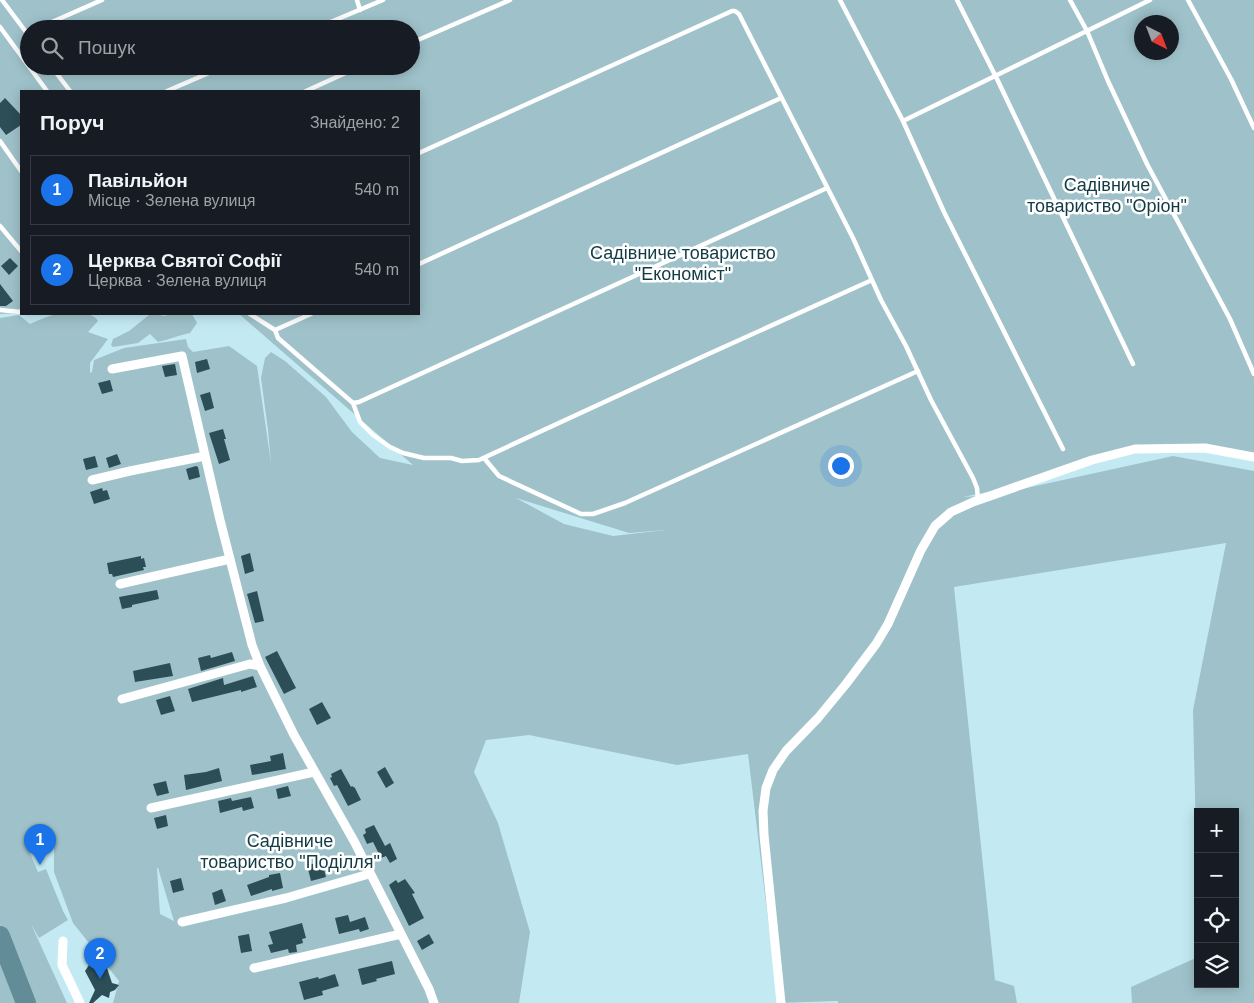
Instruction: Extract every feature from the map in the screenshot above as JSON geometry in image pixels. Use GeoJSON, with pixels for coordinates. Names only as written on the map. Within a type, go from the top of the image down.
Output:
{"type":"FeatureCollection","features":[{"type":"Feature","properties":{"kind":"street"},"geometry":{"type":"LineString","coordinates":[[112,369],[182,356],[230,559],[252,645],[260,666],[294,735],[354,841],[369,874],[430,989],[434,1003]]}},
{"type":"Feature","properties":{"kind":"street"},"geometry":{"type":"LineString","coordinates":[[781,1003],[764,835],[763,811],[766,788],[773,770],[786,751],[835,698],[876,644],[888,624],[921,550],[935,526],[951,512],[978,500],[1092,460],[1134,450],[1205,448],[1254,457]]}},
{"type":"Feature","properties":{"kind":"street"},"geometry":{"type":"LineString","coordinates":[[92,480],[205,456]]}},
{"type":"Feature","properties":{"kind":"street"},"geometry":{"type":"LineString","coordinates":[[120,584],[230,559]]}},
{"type":"Feature","properties":{"kind":"street"},"geometry":{"type":"LineString","coordinates":[[122,699],[250,664],[260,666]]}},
{"type":"Feature","properties":{"kind":"street"},"geometry":{"type":"LineString","coordinates":[[151,808],[314,772]]}},
{"type":"Feature","properties":{"kind":"street"},"geometry":{"type":"LineString","coordinates":[[182,922],[286,898],[369,874]]}},
{"type":"Feature","properties":{"kind":"street"},"geometry":{"type":"LineString","coordinates":[[254,968],[401,934]]}},
{"type":"Feature","properties":{"kind":"street"},"geometry":{"type":"LineString","coordinates":[[64,941],[62,965],[80,1003]]}},
{"type":"Feature","properties":{"kind":"lane"},"geometry":{"type":"LineString","coordinates":[[2,0],[20,24]]}},
{"type":"Feature","properties":{"kind":"lane"},"geometry":{"type":"LineString","coordinates":[[56,20],[102,0]]}},
{"type":"Feature","properties":{"kind":"lane"},"geometry":{"type":"LineString","coordinates":[[356,0],[360,10]]}},
{"type":"Feature","properties":{"kind":"lane"},"geometry":{"type":"LineString","coordinates":[[336,20],[383,0]]}},
{"type":"Feature","properties":{"kind":"lane"},"geometry":{"type":"LineString","coordinates":[[420,39],[510,0]]}},
{"type":"Feature","properties":{"kind":"lane"},"geometry":{"type":"LineString","coordinates":[[840,0],[903,121],[944,212],[1063,449]]}},
{"type":"Feature","properties":{"kind":"lane"},"geometry":{"type":"LineString","coordinates":[[957,0],[995,75],[1133,364]]}},
{"type":"Feature","properties":{"kind":"lane"},"geometry":{"type":"LineString","coordinates":[[1070,0],[1087,31],[1147,164],[1230,319],[1254,374]]}},
{"type":"Feature","properties":{"kind":"lane"},"geometry":{"type":"LineString","coordinates":[[903,121],[1150,0]]}},
{"type":"Feature","properties":{"kind":"lane"},"geometry":{"type":"LineString","coordinates":[[1188,0],[1254,128]]}},
{"type":"Feature","properties":{"kind":"lane"},"geometry":{"type":"LineString","coordinates":[[420,153],[735,11],[739,14],[977,488],[978,500]]}},
{"type":"Feature","properties":{"kind":"lane"},"geometry":{"type":"LineString","coordinates":[[0,27],[20,54]]}},
{"type":"Feature","properties":{"kind":"lane"},"geometry":{"type":"LineString","coordinates":[[35,75],[46,90]]}},
{"type":"Feature","properties":{"kind":"lane"},"geometry":{"type":"LineString","coordinates":[[58,75],[69,90]]}},
{"type":"Feature","properties":{"kind":"lane"},"geometry":{"type":"LineString","coordinates":[[169,90],[203,75]]}},
{"type":"Feature","properties":{"kind":"lane"},"geometry":{"type":"LineString","coordinates":[[308,90],[341,75]]}},
{"type":"Feature","properties":{"kind":"lane"},"geometry":{"type":"LineString","coordinates":[[420,264],[781,98]]}},
{"type":"Feature","properties":{"kind":"lane"},"geometry":{"type":"LineString","coordinates":[[0,141],[20,170]]}},
{"type":"Feature","properties":{"kind":"lane"},"geometry":{"type":"LineString","coordinates":[[354,403],[404,383],[651,267],[827,188]]}},
{"type":"Feature","properties":{"kind":"lane"},"geometry":{"type":"LineString","coordinates":[[0,226],[20,250]]}},
{"type":"Feature","properties":{"kind":"lane"},"geometry":{"type":"LineString","coordinates":[[252,315],[275,330],[278,338],[354,403],[360,422],[373,435],[390,447],[424,458],[451,458],[462,462],[484,458],[872,280]]}},
{"type":"Feature","properties":{"kind":"lane"},"geometry":{"type":"LineString","coordinates":[[0,310],[20,312]]}},
{"type":"Feature","properties":{"kind":"lane"},"geometry":{"type":"LineString","coordinates":[[275,330],[309,315]]}},
{"type":"Feature","properties":{"kind":"lane"},"geometry":{"type":"LineString","coordinates":[[484,458],[498,476],[581,514],[593,514],[625,503],[918,371]]}},
{"type":"Feature","properties":{"kind":"green space"},"geometry":{"type":"Polygon","coordinates":[[[0,0],[1254,0],[1254,461],[1181,446],[1113,456],[1012,487],[963,497],[994,495],[1173,456],[1254,471],[1254,1003],[1132,1003],[1131,987],[1194,959],[1194,988],[1239,988],[1239,808],[1195,808],[1193,710],[1226,543],[954,587],[995,980],[1014,986],[1017,1003],[838,1003],[838,1001],[778,1003],[748,754],[677,765],[529,735],[486,740],[474,772],[498,823],[530,932],[519,1003],[113,1003],[119,981],[73,923],[54,872],[54,843],[46,839],[24,839],[38,872],[46,869],[68,920],[39,938],[31,924],[67,1003],[35,1003],[16,976],[14,953],[0,925],[0,318],[19,315],[30,324],[54,315],[91,315],[98,321],[88,332],[108,339],[90,363],[90,373],[92,372],[94,360],[124,348],[186,339],[188,347],[193,352],[229,346],[257,366],[271,463],[261,378],[265,358],[271,352],[285,361],[326,397],[352,432],[380,458],[413,465],[240,315],[420,315],[420,90],[20,90],[20,313],[0,314],[0,0]],[[516,498],[564,524],[613,536],[665,530],[629,533],[516,498]],[[158,868],[160,914],[174,921],[158,868]]]}},
{"type":"Feature","properties":{"kind":"green space"},"geometry":{"type":"Polygon","coordinates":[[[149,315],[193,315],[197,323],[190,333],[162,341],[158,342],[150,334],[138,343],[113,347],[111,345],[113,339],[129,331],[149,315]]]}},
{"type":"Feature","properties":{"kind":"green space"},"geometry":{"type":"Polygon","coordinates":[[[0,944],[10,965],[14,980],[21,988],[23,1003],[0,1003],[0,944]]]}},
{"type":"Feature","properties":{"kind":"building"},"geometry":{"type":"Polygon","coordinates":[[[5,98],[20,114],[20,126],[6,135],[0,127],[0,103],[5,98]]]}},
{"type":"Feature","properties":{"kind":"building"},"geometry":{"type":"Polygon","coordinates":[[[10,258],[18,266],[9,275],[1,266],[10,258]]]}},
{"type":"Feature","properties":{"kind":"building"},"geometry":{"type":"Polygon","coordinates":[[[0,284],[13,301],[6,306],[0,306],[0,284]]]}},
{"type":"Feature","properties":{"kind":"building"},"geometry":{"type":"Polygon","coordinates":[[[207,359],[210,369],[197,373],[195,362],[207,359]]]}},
{"type":"Feature","properties":{"kind":"building"},"geometry":{"type":"Polygon","coordinates":[[[175,364],[177,375],[165,377],[162,366],[175,364]]]}},
{"type":"Feature","properties":{"kind":"building"},"geometry":{"type":"Polygon","coordinates":[[[110,380],[113,391],[102,394],[98,383],[110,380]]]}},
{"type":"Feature","properties":{"kind":"building"},"geometry":{"type":"Polygon","coordinates":[[[210,392],[214,408],[205,411],[200,395],[210,392]]]}},
{"type":"Feature","properties":{"kind":"building"},"geometry":{"type":"Polygon","coordinates":[[[223,429],[230,460],[219,464],[209,433],[223,429]]]}},
{"type":"Feature","properties":{"kind":"building"},"geometry":{"type":"Polygon","coordinates":[[[117,454],[121,464],[109,468],[106,458],[117,454]]]}},
{"type":"Feature","properties":{"kind":"building"},"geometry":{"type":"Polygon","coordinates":[[[95,456],[98,467],[86,470],[83,459],[95,456]]]}},
{"type":"Feature","properties":{"kind":"building"},"geometry":{"type":"Polygon","coordinates":[[[198,467],[200,477],[189,480],[186,469],[198,467]]]}},
{"type":"Feature","properties":{"kind":"building"},"geometry":{"type":"Polygon","coordinates":[[[102,488],[103,491],[107,490],[110,499],[94,504],[90,492],[102,488]]]}},
{"type":"Feature","properties":{"kind":"building"},"geometry":{"type":"Polygon","coordinates":[[[250,553],[254,571],[245,574],[241,556],[250,553]]]}},
{"type":"Feature","properties":{"kind":"building"},"geometry":{"type":"Polygon","coordinates":[[[141,556],[141,559],[144,558],[146,567],[143,567],[144,570],[113,577],[112,574],[109,574],[107,563],[141,556]]]}},
{"type":"Feature","properties":{"kind":"building"},"geometry":{"type":"Polygon","coordinates":[[[157,590],[159,599],[122,609],[119,597],[157,590]]]}},
{"type":"Feature","properties":{"kind":"building"},"geometry":{"type":"Polygon","coordinates":[[[257,591],[264,621],[255,623],[247,594],[257,591]]]}},
{"type":"Feature","properties":{"kind":"building"},"geometry":{"type":"Polygon","coordinates":[[[277,651],[296,688],[284,694],[265,657],[277,651]]]}},
{"type":"Feature","properties":{"kind":"building"},"geometry":{"type":"Polygon","coordinates":[[[232,652],[235,661],[201,671],[198,658],[210,655],[211,658],[232,652]]]}},
{"type":"Feature","properties":{"kind":"building"},"geometry":{"type":"Polygon","coordinates":[[[170,663],[173,676],[135,682],[133,671],[170,663]]]}},
{"type":"Feature","properties":{"kind":"building"},"geometry":{"type":"Polygon","coordinates":[[[253,676],[257,687],[192,702],[188,689],[223,678],[224,685],[253,676]]]}},
{"type":"Feature","properties":{"kind":"building"},"geometry":{"type":"Polygon","coordinates":[[[170,696],[175,711],[161,715],[156,700],[170,696]]]}},
{"type":"Feature","properties":{"kind":"building"},"geometry":{"type":"Polygon","coordinates":[[[322,702],[331,718],[317,725],[309,709],[322,702]]]}},
{"type":"Feature","properties":{"kind":"building"},"geometry":{"type":"Polygon","coordinates":[[[283,753],[286,769],[252,775],[250,765],[271,761],[270,756],[283,753]]]}},
{"type":"Feature","properties":{"kind":"building"},"geometry":{"type":"Polygon","coordinates":[[[385,767],[394,783],[386,788],[377,772],[385,767]]]}},
{"type":"Feature","properties":{"kind":"building"},"geometry":{"type":"Polygon","coordinates":[[[219,768],[222,781],[186,790],[184,775],[219,768]]]}},
{"type":"Feature","properties":{"kind":"building"},"geometry":{"type":"Polygon","coordinates":[[[341,769],[361,800],[348,806],[337,785],[334,786],[330,778],[332,777],[331,774],[341,769]]]}},
{"type":"Feature","properties":{"kind":"building"},"geometry":{"type":"Polygon","coordinates":[[[166,781],[169,793],[157,796],[153,784],[166,781]]]}},
{"type":"Feature","properties":{"kind":"building"},"geometry":{"type":"Polygon","coordinates":[[[288,786],[291,796],[278,799],[276,789],[288,786]]]}},
{"type":"Feature","properties":{"kind":"building"},"geometry":{"type":"Polygon","coordinates":[[[251,797],[254,808],[243,811],[242,807],[220,813],[218,801],[231,798],[232,801],[251,797]]]}},
{"type":"Feature","properties":{"kind":"building"},"geometry":{"type":"Polygon","coordinates":[[[166,815],[168,826],[157,829],[154,818],[166,815]]]}},
{"type":"Feature","properties":{"kind":"building"},"geometry":{"type":"Polygon","coordinates":[[[374,825],[385,846],[390,843],[397,859],[390,863],[386,856],[381,858],[373,842],[367,844],[363,835],[366,833],[365,829],[374,825]]]}},
{"type":"Feature","properties":{"kind":"building"},"geometry":{"type":"Polygon","coordinates":[[[322,862],[326,877],[311,881],[307,865],[322,862]]]}},
{"type":"Feature","properties":{"kind":"building"},"geometry":{"type":"Polygon","coordinates":[[[280,873],[283,888],[272,891],[272,889],[251,896],[247,885],[269,877],[269,875],[280,873]]]}},
{"type":"Feature","properties":{"kind":"building"},"geometry":{"type":"Polygon","coordinates":[[[181,878],[184,890],[173,893],[170,881],[181,878]]]}},
{"type":"Feature","properties":{"kind":"building"},"geometry":{"type":"Polygon","coordinates":[[[405,879],[415,893],[412,894],[424,918],[409,926],[389,885],[396,880],[398,883],[405,879]]]}},
{"type":"Feature","properties":{"kind":"building"},"geometry":{"type":"Polygon","coordinates":[[[222,889],[226,901],[215,905],[212,893],[222,889]]]}},
{"type":"Feature","properties":{"kind":"building"},"geometry":{"type":"Polygon","coordinates":[[[348,915],[350,922],[365,917],[369,929],[360,932],[359,929],[339,934],[335,918],[348,915]]]}},
{"type":"Feature","properties":{"kind":"building"},"geometry":{"type":"Polygon","coordinates":[[[302,923],[306,938],[302,939],[303,943],[296,945],[297,952],[289,953],[288,949],[271,953],[268,945],[273,944],[269,932],[302,923]]]}},
{"type":"Feature","properties":{"kind":"building"},"geometry":{"type":"Polygon","coordinates":[[[249,934],[252,951],[241,953],[238,936],[249,934]]]}},
{"type":"Feature","properties":{"kind":"building"},"geometry":{"type":"Polygon","coordinates":[[[429,934],[434,943],[422,950],[417,941],[429,934]]]}},
{"type":"Feature","properties":{"kind":"building"},"geometry":{"type":"Polygon","coordinates":[[[96,958],[98,963],[111,962],[107,968],[112,983],[119,985],[110,992],[109,998],[102,995],[93,1003],[89,1003],[95,990],[85,971],[89,965],[87,961],[96,958]]]}},
{"type":"Feature","properties":{"kind":"building"},"geometry":{"type":"Polygon","coordinates":[[[392,961],[395,974],[362,985],[358,969],[392,961]]]}},
{"type":"Feature","properties":{"kind":"building"},"geometry":{"type":"Polygon","coordinates":[[[335,974],[339,986],[322,991],[323,995],[304,1000],[299,982],[335,974]]]}},
{"type":"Feature","properties":{"kind":"waterway"},"geometry":{"type":"LineString","coordinates":[[0,936],[26,1003]]}},
{"type":"Feature","properties":{"kind":"place","name":"Павільйон"},"geometry":{"type":"Point","coordinates":[40,865]}},
{"type":"Feature","properties":{"kind":"place","name":"Церква Святої Софії"},"geometry":{"type":"Point","coordinates":[100,979]}},
{"type":"Feature","properties":{"kind":"park label","name":"Садівниче товариство \"Оріон\""},"geometry":{"type":"Point","coordinates":[1107,195]}},
{"type":"Feature","properties":{"kind":"park label","name":"Садівниче товариство \"Економіст\""},"geometry":{"type":"Point","coordinates":[683,263]}},
{"type":"Feature","properties":{"kind":"park label","name":"Садівниче товариство \"Поділля\""},"geometry":{"type":"Point","coordinates":[290,851]}}]}
